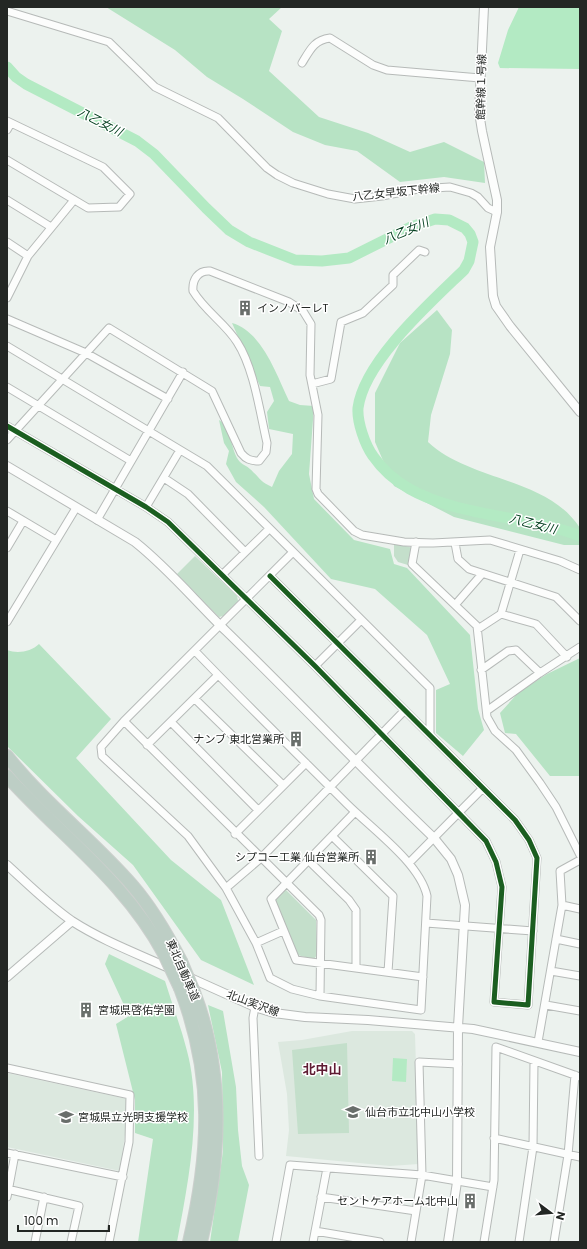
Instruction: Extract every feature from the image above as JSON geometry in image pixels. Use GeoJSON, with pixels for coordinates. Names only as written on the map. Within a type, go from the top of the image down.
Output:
{"type":"FeatureCollection","features":[{"type":"Feature","properties":{"kind":"highway","name":"東北自動車道"},"geometry":{"type":"LineString","coordinates":[[7,756],[24,777],[133,886],[163,926],[181,961],[194,992],[211,1052],[217,1102],[214,1170],[201,1242]]}},
{"type":"Feature","properties":{"kind":"highway","name":"東北自動車道"},"geometry":{"type":"LineString","coordinates":[[7,776],[36,807],[87,855],[120,890],[143,919],[164,954],[180,988],[198,1043],[202,1064],[206,1108],[203,1169],[189,1242]]}},
{"type":"Feature","properties":{"kind":"street","name":"館幹線１号線"},"geometry":{"type":"LineString","coordinates":[[484,7],[479,112],[495,186],[497,212]]}},
{"type":"Feature","properties":{"kind":"street","name":"八乙女早坂下幹線"},"geometry":{"type":"LineString","coordinates":[[7,11],[110,42],[154,87],[218,118],[267,168],[293,183],[328,194],[355,199],[382,196],[431,187],[450,187],[471,193],[478,197],[488,208],[497,212]]}},
{"type":"Feature","properties":{"kind":"street"},"geometry":{"type":"LineString","coordinates":[[302,63],[315,43],[321,39],[330,38],[373,66],[387,70],[480,78]]}},
{"type":"Feature","properties":{"kind":"street"},"geometry":{"type":"LineString","coordinates":[[7,130],[9,122],[103,166],[130,194],[119,207],[88,208],[7,160]]}},
{"type":"Feature","properties":{"kind":"street"},"geometry":{"type":"LineString","coordinates":[[7,200],[51,227]]}},
{"type":"Feature","properties":{"kind":"street"},"geometry":{"type":"LineString","coordinates":[[7,298],[10,285],[28,256],[74,200]]}},
{"type":"Feature","properties":{"kind":"street"},"geometry":{"type":"LineString","coordinates":[[497,212],[490,247],[493,296],[496,306],[528,350],[580,412]]}},
{"type":"Feature","properties":{"kind":"street"},"geometry":{"type":"LineString","coordinates":[[7,242],[28,256]]}},
{"type":"Feature","properties":{"kind":"street"},"geometry":{"type":"LineString","coordinates":[[312,384],[331,379],[341,322],[363,313],[393,285],[393,275],[419,250],[425,252]]}},
{"type":"Feature","properties":{"kind":"street"},"geometry":{"type":"LineString","coordinates":[[7,440],[109,328],[212,391],[241,453],[246,459],[259,461],[266,452],[267,442],[249,368],[237,342],[193,291],[193,280],[204,270],[210,271],[289,302],[304,311],[311,324],[309,365],[318,415],[315,483],[318,494],[354,531],[362,535],[404,542],[455,543],[490,540],[560,561],[580,570]]}},
{"type":"Feature","properties":{"kind":"street"},"geometry":{"type":"LineString","coordinates":[[7,319],[86,352],[168,399]]}},
{"type":"Feature","properties":{"kind":"street"},"geometry":{"type":"LineString","coordinates":[[7,346],[207,466],[430,688],[430,735]]}},
{"type":"Feature","properties":{"kind":"street"},"geometry":{"type":"LineString","coordinates":[[97,520],[183,372]]}},
{"type":"Feature","properties":{"kind":"street"},"geometry":{"type":"LineString","coordinates":[[7,387],[131,461]]}},
{"type":"Feature","properties":{"kind":"street"},"geometry":{"type":"LineString","coordinates":[[7,426],[146,507],[168,522],[315,666],[486,841],[496,862],[502,887],[494,1002],[528,1005],[537,858],[529,840],[515,820],[270,576]]}},
{"type":"Feature","properties":{"kind":"street"},"geometry":{"type":"LineString","coordinates":[[146,507],[180,450]]}},
{"type":"Feature","properties":{"kind":"street"},"geometry":{"type":"LineString","coordinates":[[7,466],[135,542],[152,555],[176,577],[220,625],[355,761],[434,838],[451,859],[458,875],[466,906],[458,1027],[457,1182],[448,1242]]}},
{"type":"Feature","properties":{"kind":"street"},"geometry":{"type":"LineString","coordinates":[[164,478],[188,494],[245,552]]}},
{"type":"Feature","properties":{"kind":"street"},"geometry":{"type":"LineString","coordinates":[[7,622],[76,508]]}},
{"type":"Feature","properties":{"kind":"street"},"geometry":{"type":"LineString","coordinates":[[7,511],[56,540]]}},
{"type":"Feature","properties":{"kind":"street"},"geometry":{"type":"LineString","coordinates":[[7,548],[23,521]]}},
{"type":"Feature","properties":{"kind":"street"},"geometry":{"type":"LineString","coordinates":[[222,575],[269,529]]}},
{"type":"Feature","properties":{"kind":"street"},"geometry":{"type":"LineString","coordinates":[[416,542],[412,564],[478,629],[481,670],[488,710],[487,717],[495,731],[516,750],[556,807],[580,855]]}},
{"type":"Feature","properties":{"kind":"street"},"geometry":{"type":"LineString","coordinates":[[455,543],[458,559],[469,569],[556,597],[580,621]]}},
{"type":"Feature","properties":{"kind":"street"},"geometry":{"type":"LineString","coordinates":[[478,629],[501,614],[520,550]]}},
{"type":"Feature","properties":{"kind":"street"},"geometry":{"type":"LineString","coordinates":[[195,651],[355,812],[409,863],[425,887],[427,896],[421,1010],[320,996],[292,989],[270,978],[256,943],[226,888],[188,836],[102,756],[101,747],[124,721],[293,552]]}},
{"type":"Feature","properties":{"kind":"street"},"geometry":{"type":"LineString","coordinates":[[455,605],[482,574]]}},
{"type":"Feature","properties":{"kind":"street"},"geometry":{"type":"LineString","coordinates":[[501,614],[536,624],[567,657]]}},
{"type":"Feature","properties":{"kind":"street"},"geometry":{"type":"LineString","coordinates":[[315,666],[361,620]]}},
{"type":"Feature","properties":{"kind":"street"},"geometry":{"type":"LineString","coordinates":[[488,710],[580,647]]}},
{"type":"Feature","properties":{"kind":"street"},"geometry":{"type":"LineString","coordinates":[[481,670],[508,651],[516,650],[540,673]]}},
{"type":"Feature","properties":{"kind":"street"},"geometry":{"type":"LineString","coordinates":[[147,745],[218,675]]}},
{"type":"Feature","properties":{"kind":"street"},"geometry":{"type":"LineString","coordinates":[[195,699],[283,785]]}},
{"type":"Feature","properties":{"kind":"street"},"geometry":{"type":"LineString","coordinates":[[226,888],[261,858],[329,786],[404,711]]}},
{"type":"Feature","properties":{"kind":"street"},"geometry":{"type":"LineString","coordinates":[[124,721],[319,915],[321,920],[320,996]]}},
{"type":"Feature","properties":{"kind":"street"},"geometry":{"type":"LineString","coordinates":[[171,722],[258,810]]}},
{"type":"Feature","properties":{"kind":"street"},"geometry":{"type":"LineString","coordinates":[[236,834],[306,763]]}},
{"type":"Feature","properties":{"kind":"street"},"geometry":{"type":"LineString","coordinates":[[409,863],[483,788]]}},
{"type":"Feature","properties":{"kind":"street"},"geometry":{"type":"LineString","coordinates":[[355,812],[271,899],[284,931],[296,960],[423,977]]}},
{"type":"Feature","properties":{"kind":"street"},"geometry":{"type":"LineString","coordinates":[[332,836],[393,896],[388,972]]}},
{"type":"Feature","properties":{"kind":"street"},"geometry":{"type":"LineString","coordinates":[[308,860],[349,900],[356,910],[356,968]]}},
{"type":"Feature","properties":{"kind":"street"},"geometry":{"type":"LineString","coordinates":[[538,1042],[546,1005],[562,905],[560,871],[580,860]]}},
{"type":"Feature","properties":{"kind":"street","name":"北山実沢線"},"geometry":{"type":"LineString","coordinates":[[7,865],[72,921],[121,947],[255,1007],[290,1016],[458,1027],[538,1042],[580,1052]]}},
{"type":"Feature","properties":{"kind":"street"},"geometry":{"type":"LineString","coordinates":[[562,905],[580,909]]}},
{"type":"Feature","properties":{"kind":"street"},"geometry":{"type":"LineString","coordinates":[[7,977],[72,921]]}},
{"type":"Feature","properties":{"kind":"street"},"geometry":{"type":"LineString","coordinates":[[426,923],[533,931]]}},
{"type":"Feature","properties":{"kind":"street"},"geometry":{"type":"LineString","coordinates":[[256,943],[284,931]]}},
{"type":"Feature","properties":{"kind":"street"},"geometry":{"type":"LineString","coordinates":[[556,939],[580,944]]}},
{"type":"Feature","properties":{"kind":"street"},"geometry":{"type":"LineString","coordinates":[[551,971],[580,976]]}},
{"type":"Feature","properties":{"kind":"street"},"geometry":{"type":"LineString","coordinates":[[546,1005],[580,1011]]}},
{"type":"Feature","properties":{"kind":"street"},"geometry":{"type":"LineString","coordinates":[[255,1007],[253,1018],[259,1156]]}},
{"type":"Feature","properties":{"kind":"street"},"geometry":{"type":"LineString","coordinates":[[484,1242],[493,1187],[496,1047],[534,1062],[578,1076],[568,1155],[554,1242]]}},
{"type":"Feature","properties":{"kind":"street"},"geometry":{"type":"LineString","coordinates":[[411,1242],[422,1175],[419,1062],[458,1064]]}},
{"type":"Feature","properties":{"kind":"street"},"geometry":{"type":"LineString","coordinates":[[519,1242],[533,1147],[534,1062]]}},
{"type":"Feature","properties":{"kind":"street"},"geometry":{"type":"LineString","coordinates":[[7,1068],[130,1095],[129,1142],[109,1242]]}},
{"type":"Feature","properties":{"kind":"street"},"geometry":{"type":"LineString","coordinates":[[494,1138],[580,1157]]}},
{"type":"Feature","properties":{"kind":"street"},"geometry":{"type":"LineString","coordinates":[[7,1152],[123,1177]]}},
{"type":"Feature","properties":{"kind":"street"},"geometry":{"type":"LineString","coordinates":[[15,1154],[8,1192],[44,1197],[79,1206],[71,1242]]}},
{"type":"Feature","properties":{"kind":"street"},"geometry":{"type":"LineString","coordinates":[[276,1242],[290,1165],[422,1175],[493,1187]]}},
{"type":"Feature","properties":{"kind":"street"},"geometry":{"type":"LineString","coordinates":[[313,1242],[327,1168]]}},
{"type":"Feature","properties":{"kind":"street"},"geometry":{"type":"LineString","coordinates":[[35,1242],[44,1197]]}},
{"type":"Feature","properties":{"kind":"street"},"geometry":{"type":"LineString","coordinates":[[322,1197],[416,1211]]}},
{"type":"Feature","properties":{"kind":"street"},"geometry":{"type":"LineString","coordinates":[[315,1231],[380,1242]]}},
{"type":"Feature","properties":{"kind":"shaded area"},"geometry":{"type":"Polygon","coordinates":[[[106,7],[282,7],[269,19],[282,31],[269,71],[319,117],[368,133],[410,152],[444,142],[484,162],[485,183],[444,177],[400,182],[357,151],[325,145],[293,132],[207,77],[175,50],[106,7]]]}},
{"type":"Feature","properties":{"kind":"shaded area"},"geometry":{"type":"Polygon","coordinates":[[[519,7],[580,7],[580,69],[500,68],[498,63],[508,30],[519,7]]]}},
{"type":"Feature","properties":{"kind":"shaded area"},"geometry":{"type":"Polygon","coordinates":[[[437,310],[452,330],[450,354],[431,415],[428,442],[446,455],[465,465],[529,489],[566,511],[580,528],[579,545],[564,545],[454,517],[394,486],[375,442],[375,393],[400,343],[437,310]]]}},
{"type":"Feature","properties":{"kind":"shaded area"},"geometry":{"type":"Polygon","coordinates":[[[232,323],[243,328],[252,335],[260,345],[274,367],[289,401],[300,405],[314,406],[309,474],[314,499],[354,540],[390,549],[394,564],[407,568],[470,635],[478,709],[484,730],[463,756],[436,733],[436,690],[450,684],[427,635],[375,589],[331,579],[264,507],[236,482],[226,464],[229,451],[224,443],[219,420],[227,429],[234,452],[240,462],[249,468],[262,481],[272,487],[279,471],[292,454],[293,434],[269,429],[267,412],[274,401],[270,387],[260,386],[232,323]]]}},
{"type":"Feature","properties":{"kind":"shaded area"},"geometry":{"type":"Polygon","coordinates":[[[394,543],[413,548],[408,565],[398,562],[394,556],[394,543]]]}},
{"type":"Feature","properties":{"kind":"shaded area"},"geometry":{"type":"Polygon","coordinates":[[[195,556],[237,596],[238,601],[223,616],[219,617],[177,574],[195,556]]]}},
{"type":"Feature","properties":{"kind":"shaded area"},"geometry":{"type":"Polygon","coordinates":[[[39,644],[111,719],[76,758],[171,860],[221,900],[254,985],[201,960],[133,865],[78,816],[7,746],[7,650],[24,652],[36,647],[39,644]]]}},
{"type":"Feature","properties":{"kind":"shaded area"},"geometry":{"type":"Polygon","coordinates":[[[580,658],[580,776],[550,776],[516,734],[505,733],[500,713],[518,693],[547,674],[580,658]]]}},
{"type":"Feature","properties":{"kind":"shaded area"},"geometry":{"type":"Polygon","coordinates":[[[281,890],[286,890],[316,920],[317,955],[314,959],[297,955],[273,903],[281,890]]]}},
{"type":"Feature","properties":{"kind":"shaded area"},"geometry":{"type":"Polygon","coordinates":[[[109,954],[165,981],[187,1051],[192,1074],[194,1122],[189,1171],[177,1242],[138,1242],[153,1139],[135,1133],[135,1100],[116,1024],[129,1016],[105,964],[109,954]]]}},
{"type":"Feature","properties":{"kind":"shaded area"},"geometry":{"type":"Polygon","coordinates":[[[208,1005],[223,1011],[236,1087],[238,1130],[242,1166],[249,1185],[238,1242],[210,1242],[223,1151],[222,1072],[208,1005]]]}},
{"type":"Feature","properties":{"kind":"shaded area","name":"仙台市立北中山小学校"},"geometry":{"type":"Polygon","coordinates":[[[352,1031],[412,1031],[415,1034],[419,1164],[390,1166],[286,1156],[289,1130],[287,1094],[278,1042],[302,1040],[352,1031]]]}},
{"type":"Feature","properties":{"kind":"shaded area"},"geometry":{"type":"Polygon","coordinates":[[[347,1043],[349,1133],[298,1134],[292,1050],[347,1043]]]}},
{"type":"Feature","properties":{"kind":"shaded area"},"geometry":{"type":"Polygon","coordinates":[[[393,1058],[407,1059],[406,1082],[392,1081],[393,1058]]]}},
{"type":"Feature","properties":{"kind":"shaded area","name":"宮城県立光明支援学校"},"geometry":{"type":"Polygon","coordinates":[[[7,1073],[127,1099],[125,1134],[120,1171],[7,1147],[7,1073]]]}},
{"type":"Feature","properties":{"kind":"waterway","name":"八乙女川"},"geometry":{"type":"LineString","coordinates":[[7,67],[16,77],[26,84],[137,141],[154,154],[229,230],[249,242],[295,260],[322,261],[349,258],[411,227],[435,219],[449,220],[465,228],[470,234],[473,242],[469,261],[464,270],[434,298],[401,333],[372,371],[363,390],[358,408],[360,426],[364,440],[373,456],[390,475],[399,483],[421,495],[456,507],[534,523],[580,536]]}},
{"type":"Feature","properties":{"kind":"cycle path"},"geometry":{"type":"LineString","coordinates":[[7,426],[146,507],[168,522],[315,666],[486,841],[496,862],[502,887],[494,1002],[528,1005],[537,858],[529,840],[515,820],[270,576]]}},
{"type":"Feature","properties":{"kind":"place","name":"インノバーレT"},"geometry":{"type":"Point","coordinates":[245,308]}},
{"type":"Feature","properties":{"kind":"place","name":"ナンブ 東北営業所"},"geometry":{"type":"Point","coordinates":[296,739]}},
{"type":"Feature","properties":{"kind":"place","name":"シプコー工業 仙台営業所"},"geometry":{"type":"Point","coordinates":[371,857]}},
{"type":"Feature","properties":{"kind":"place","name":"宮城県啓佑学園"},"geometry":{"type":"Point","coordinates":[86,1010]}},
{"type":"Feature","properties":{"kind":"place","name":"仙台市立北中山小学校"},"geometry":{"type":"Point","coordinates":[353,1112]}},
{"type":"Feature","properties":{"kind":"place","name":"宮城県立光明支援学校"},"geometry":{"type":"Point","coordinates":[66,1117]}},
{"type":"Feature","properties":{"kind":"place","name":"セントケアホーム北中山"},"geometry":{"type":"Point","coordinates":[470,1201]}},
{"type":"Feature","properties":{"kind":"district","name":"北中山"},"geometry":{"type":"Point","coordinates":[322,1069]}}]}
